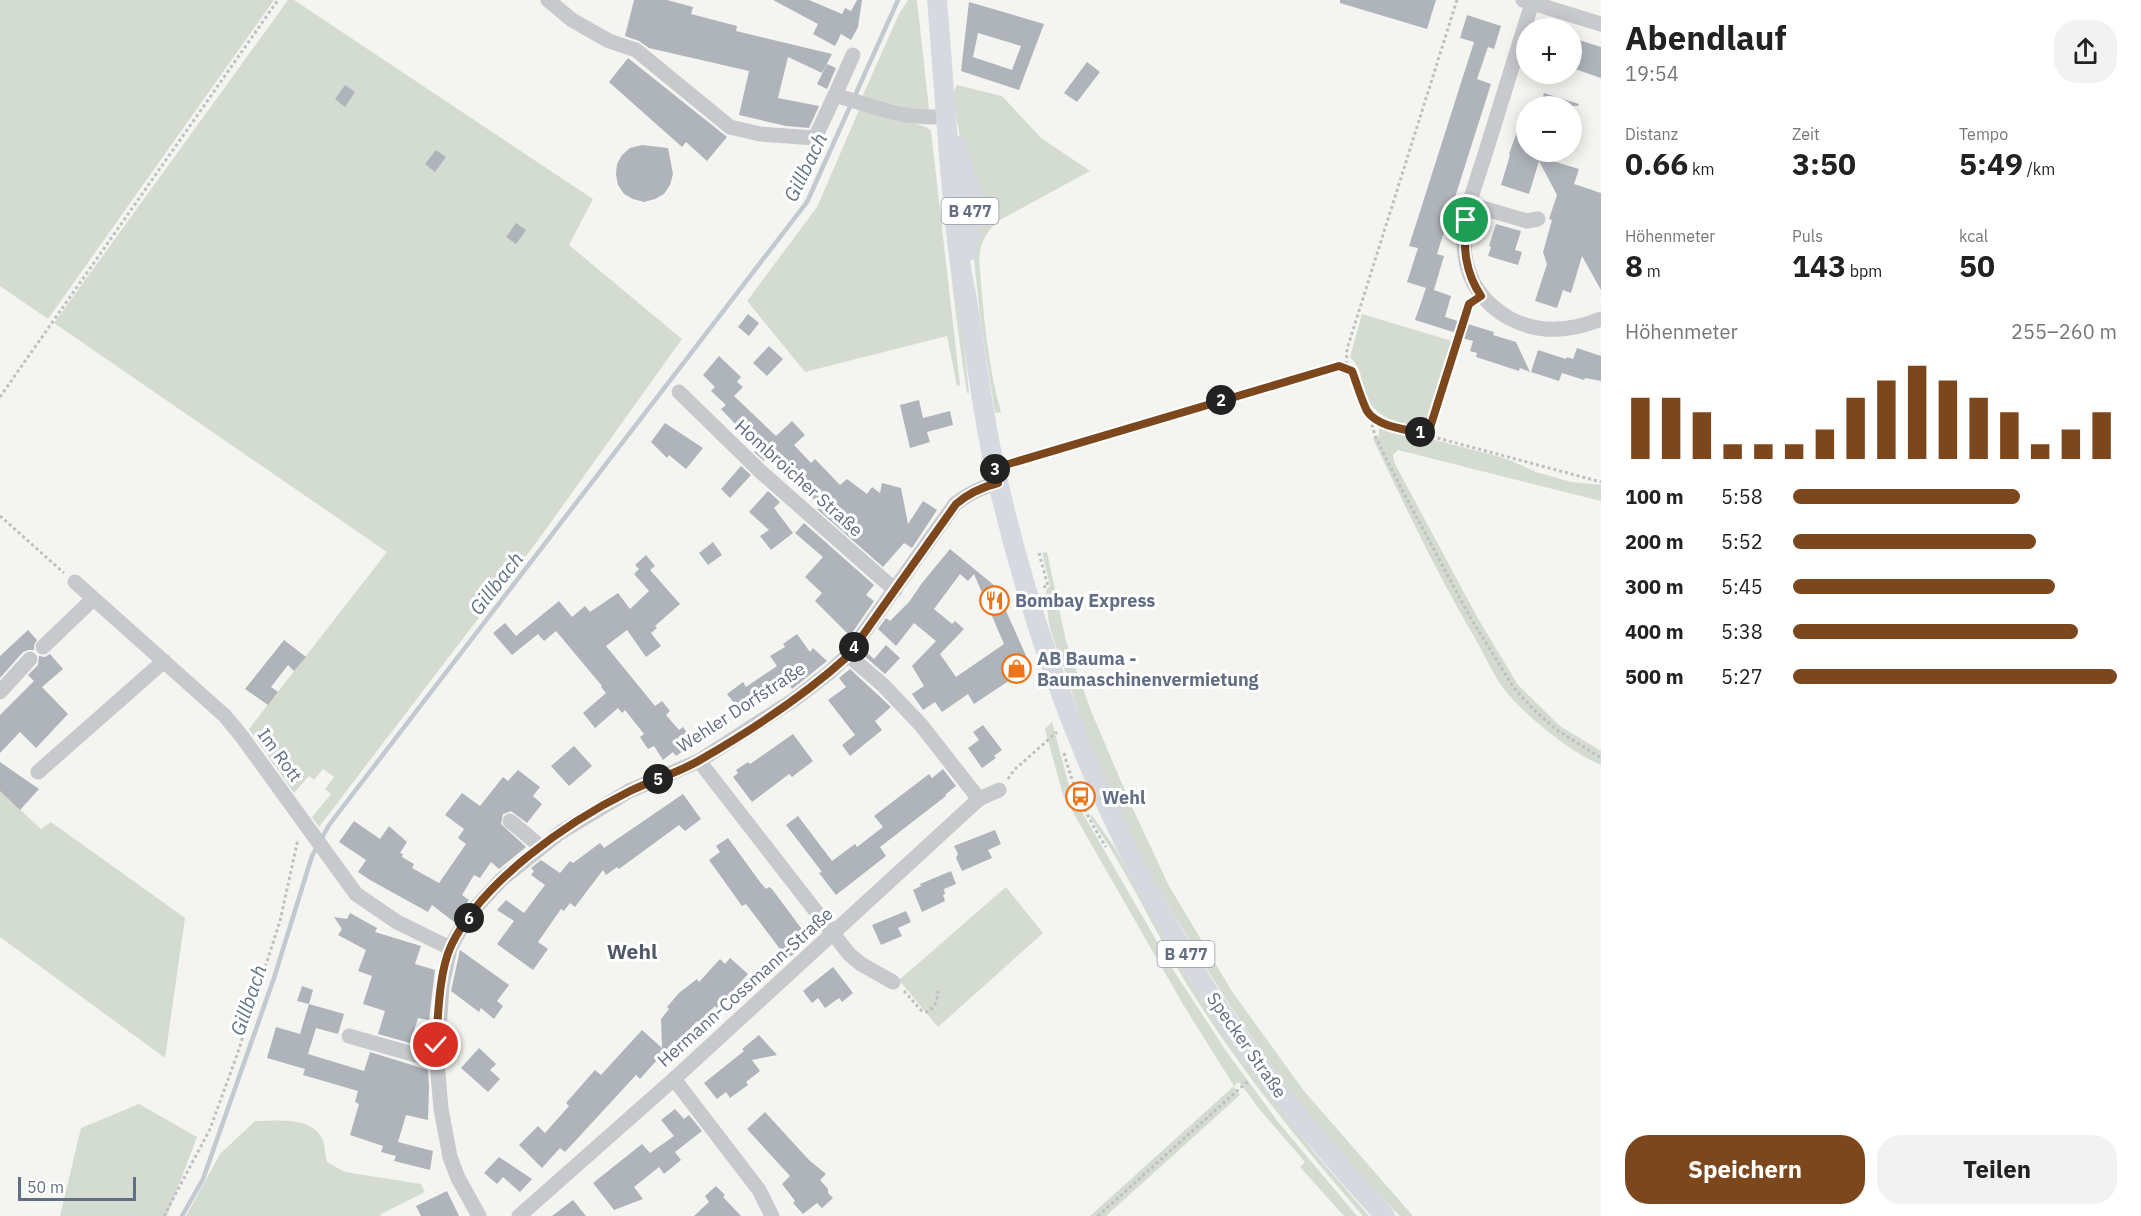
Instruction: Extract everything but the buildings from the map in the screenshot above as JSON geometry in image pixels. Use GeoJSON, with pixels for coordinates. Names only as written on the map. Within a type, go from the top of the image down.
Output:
{"type":"FeatureCollection","features":[{"type":"Feature","properties":{"kind":"main road","name":"Specker Straße"},"geometry":{"type":"LineString","coordinates":[[938,0],[947,116],[972,196],[968,233],[969,309],[980,386],[997,475],[1027,593],[1072,724],[1125,844],[1203,984],[1242,1042],[1290,1106],[1384,1216]]}},
{"type":"Feature","properties":{"kind":"street"},"geometry":{"type":"LineString","coordinates":[[548,0],[572,20],[609,41],[636,50],[730,127],[760,134],[815,138],[837,96],[853,56]]}},
{"type":"Feature","properties":{"kind":"street"},"geometry":{"type":"LineString","coordinates":[[1601,24],[1528,1],[1469,204],[1464,243],[1465,257],[1474,284],[1481,296],[1496,310],[1525,325],[1555,330],[1601,319]]}},
{"type":"Feature","properties":{"kind":"street"},"geometry":{"type":"LineString","coordinates":[[837,96],[910,116],[932,118],[947,116]]}},
{"type":"Feature","properties":{"kind":"street"},"geometry":{"type":"LineString","coordinates":[[1469,204],[1527,221],[1538,219]]}},
{"type":"Feature","properties":{"kind":"street","name":"Hombroicher Straße"},"geometry":{"type":"LineString","coordinates":[[679,392],[761,472],[895,590]]}},
{"type":"Feature","properties":{"kind":"street","name":"Wehler Dorfstraße"},"geometry":{"type":"LineString","coordinates":[[479,1216],[458,1178],[450,1157],[441,1109],[436,1061],[439,1008],[450,948],[471,915],[493,888],[541,847],[577,822],[630,791],[699,761],[795,699],[848,656],[956,504],[967,494],[983,487],[997,475]]}},
{"type":"Feature","properties":{"kind":"street","name":"Im Rott"},"geometry":{"type":"LineString","coordinates":[[75,582],[215,706],[234,726],[356,894],[397,922],[450,948]]}},
{"type":"Feature","properties":{"kind":"street"},"geometry":{"type":"LineString","coordinates":[[43,647],[93,599]]}},
{"type":"Feature","properties":{"kind":"street"},"geometry":{"type":"LineString","coordinates":[[848,656],[883,685],[921,725],[979,799]]}},
{"type":"Feature","properties":{"kind":"street"},"geometry":{"type":"LineString","coordinates":[[0,692],[30,659]]}},
{"type":"Feature","properties":{"kind":"street"},"geometry":{"type":"LineString","coordinates":[[38,772],[164,661]]}},
{"type":"Feature","properties":{"kind":"street"},"geometry":{"type":"LineString","coordinates":[[699,761],[849,954],[861,964],[893,982]]}},
{"type":"Feature","properties":{"kind":"street","name":"Hermann-Cossmann-Straße"},"geometry":{"type":"LineString","coordinates":[[519,1216],[674,1079],[979,799],[999,790]]}},
{"type":"Feature","properties":{"kind":"street"},"geometry":{"type":"LineString","coordinates":[[510,821],[541,847]]}},
{"type":"Feature","properties":{"kind":"street"},"geometry":{"type":"LineString","coordinates":[[349,1036],[436,1061]]}},
{"type":"Feature","properties":{"kind":"street"},"geometry":{"type":"LineString","coordinates":[[674,1079],[759,1190],[772,1216]]}},
{"type":"Feature","properties":{"kind":"path"},"geometry":{"type":"LineString","coordinates":[[0,397],[278,0]]}},
{"type":"Feature","properties":{"kind":"path"},"geometry":{"type":"LineString","coordinates":[[1346,368],[1347,349],[1457,0]]}},
{"type":"Feature","properties":{"kind":"path"},"geometry":{"type":"LineString","coordinates":[[1428,434],[1469,304],[1481,296]]}},
{"type":"Feature","properties":{"kind":"path"},"geometry":{"type":"LineString","coordinates":[[997,475],[1331,367],[1346,368],[1353,373],[1376,438],[1401,488],[1470,617],[1514,688],[1557,730],[1601,758]]}},
{"type":"Feature","properties":{"kind":"path"},"geometry":{"type":"LineString","coordinates":[[1367,411],[1382,423],[1601,482]]}},
{"type":"Feature","properties":{"kind":"path"},"geometry":{"type":"LineString","coordinates":[[0,516],[75,582]]}},
{"type":"Feature","properties":{"kind":"path"},"geometry":{"type":"LineString","coordinates":[[999,790],[1014,770],[1058,731],[1072,724]]}},
{"type":"Feature","properties":{"kind":"path"},"geometry":{"type":"LineString","coordinates":[[164,1216],[210,1129],[237,1054],[280,921],[295,847],[304,823]]}},
{"type":"Feature","properties":{"kind":"path"},"geometry":{"type":"LineString","coordinates":[[893,982],[921,1010],[927,1012],[932,1009],[938,990]]}},
{"type":"Feature","properties":{"kind":"path"},"geometry":{"type":"LineString","coordinates":[[1098,1216],[1250,1080]]}},
{"type":"Feature","properties":{"kind":"shaded area"},"geometry":{"type":"Polygon","coordinates":[[[0,0],[274,0],[48,319],[0,286],[0,0]]]}},
{"type":"Feature","properties":{"kind":"shaded area"},"geometry":{"type":"Polygon","coordinates":[[[288,0],[294,0],[593,199],[569,245],[682,339],[536,543],[319,827],[312,817],[331,794],[325,789],[334,777],[323,769],[314,780],[309,776],[294,793],[249,729],[387,552],[54,323],[288,0]]]}},
{"type":"Feature","properties":{"kind":"shaded area"},"geometry":{"type":"Polygon","coordinates":[[[908,0],[917,0],[929,109],[923,111],[862,97],[899,14],[908,0]]]}},
{"type":"Feature","properties":{"kind":"shaded area"},"geometry":{"type":"Polygon","coordinates":[[[957,85],[1002,96],[1041,138],[1090,171],[998,221],[982,243],[979,260],[984,317],[990,365],[1001,412],[995,413],[981,325],[962,148],[954,104],[953,93],[957,85]]]}},
{"type":"Feature","properties":{"kind":"shaded area"},"geometry":{"type":"Polygon","coordinates":[[[860,108],[926,127],[931,131],[960,385],[957,386],[947,336],[805,372],[747,301],[817,207],[860,108]]]}},
{"type":"Feature","properties":{"kind":"shaded area"},"geometry":{"type":"Polygon","coordinates":[[[942,140],[969,393],[967,393],[962,362],[947,236],[938,141],[942,140]]]}},
{"type":"Feature","properties":{"kind":"shaded area"},"geometry":{"type":"Polygon","coordinates":[[[1362,314],[1452,341],[1427,428],[1396,422],[1380,414],[1368,400],[1359,369],[1350,357],[1362,314]]]}},
{"type":"Feature","properties":{"kind":"shaded area"},"geometry":{"type":"Polygon","coordinates":[[[1380,429],[1404,432],[1497,456],[1536,472],[1571,482],[1601,485],[1601,501],[1398,450],[1393,455],[1394,462],[1476,615],[1518,685],[1560,726],[1601,751],[1601,765],[1564,744],[1538,723],[1516,703],[1498,680],[1434,565],[1373,439],[1379,436],[1380,429]]]}},
{"type":"Feature","properties":{"kind":"shaded area"},"geometry":{"type":"Polygon","coordinates":[[[1047,552],[1066,641],[1091,711],[1169,886],[1233,993],[1304,1091],[1413,1216],[1400,1216],[1371,1187],[1292,1093],[1244,1027],[1161,892],[1126,825],[1094,755],[1053,638],[1048,619],[1046,591],[1050,585],[1042,553],[1047,552]]]}},
{"type":"Feature","properties":{"kind":"shaded area"},"geometry":{"type":"Polygon","coordinates":[[[1052,722],[1068,782],[1078,805],[1174,971],[1226,1051],[1279,1123],[1357,1216],[1344,1216],[1300,1167],[1305,1162],[1240,1083],[1237,1083],[1234,1087],[1240,1095],[1106,1216],[1090,1216],[1234,1086],[1184,1006],[1063,795],[1045,729],[1052,722]]]}},
{"type":"Feature","properties":{"kind":"shaded area"},"geometry":{"type":"Polygon","coordinates":[[[0,791],[41,829],[51,822],[185,918],[165,1058],[0,937],[0,791]]]}},
{"type":"Feature","properties":{"kind":"shaded area"},"geometry":{"type":"Polygon","coordinates":[[[1092,815],[1115,848],[1167,942],[1238,1052],[1313,1151],[1369,1216],[1363,1216],[1296,1136],[1212,1023],[1172,959],[1092,820],[1090,816],[1092,815]]]}},
{"type":"Feature","properties":{"kind":"shaded area"},"geometry":{"type":"Polygon","coordinates":[[[1006,887],[1043,933],[938,1027],[899,980],[1006,887]]]}},
{"type":"Feature","properties":{"kind":"shaded area"},"geometry":{"type":"Polygon","coordinates":[[[139,1104],[197,1137],[167,1216],[60,1216],[81,1128],[139,1104]]]}},
{"type":"Feature","properties":{"kind":"shaded area"},"geometry":{"type":"Polygon","coordinates":[[[255,1121],[292,1121],[309,1126],[322,1138],[327,1162],[345,1172],[421,1184],[425,1192],[380,1216],[186,1216],[220,1154],[255,1121]]]}},
{"type":"Feature","properties":{"kind":"waterway","name":"Gillbach"},"geometry":{"type":"LineString","coordinates":[[182,1216],[203,1179],[274,978],[312,856],[329,825],[807,202],[898,0]]}},
{"type":"Feature","properties":{"kind":"place","name":"Bombay Express"},"geometry":{"type":"Point","coordinates":[994,600]}},
{"type":"Feature","properties":{"kind":"place","name":"AB Bauma - Baumaschinenvermietung"},"geometry":{"type":"Point","coordinates":[1016,668]}},
{"type":"Feature","properties":{"kind":"place","name":"Wehl"},"geometry":{"type":"Point","coordinates":[1081,797]}},
{"type":"Feature","properties":{"kind":"district","name":"Wehl"},"geometry":{"type":"Point","coordinates":[632,951]}},
{"type":"Feature","properties":{"kind":"route"},"geometry":{"type":"LineString","coordinates":[[436,1045],[442,986],[450,948],[477,906],[493,888],[519,864],[561,832],[630,791],[699,761],[816,684],[848,656],[956,504],[967,494],[998,483],[995,468],[1339,366],[1352,371],[1367,411],[1371,415],[1382,423],[1428,434],[1469,304],[1481,296],[1468,270],[1465,257],[1466,220]]}}]}
